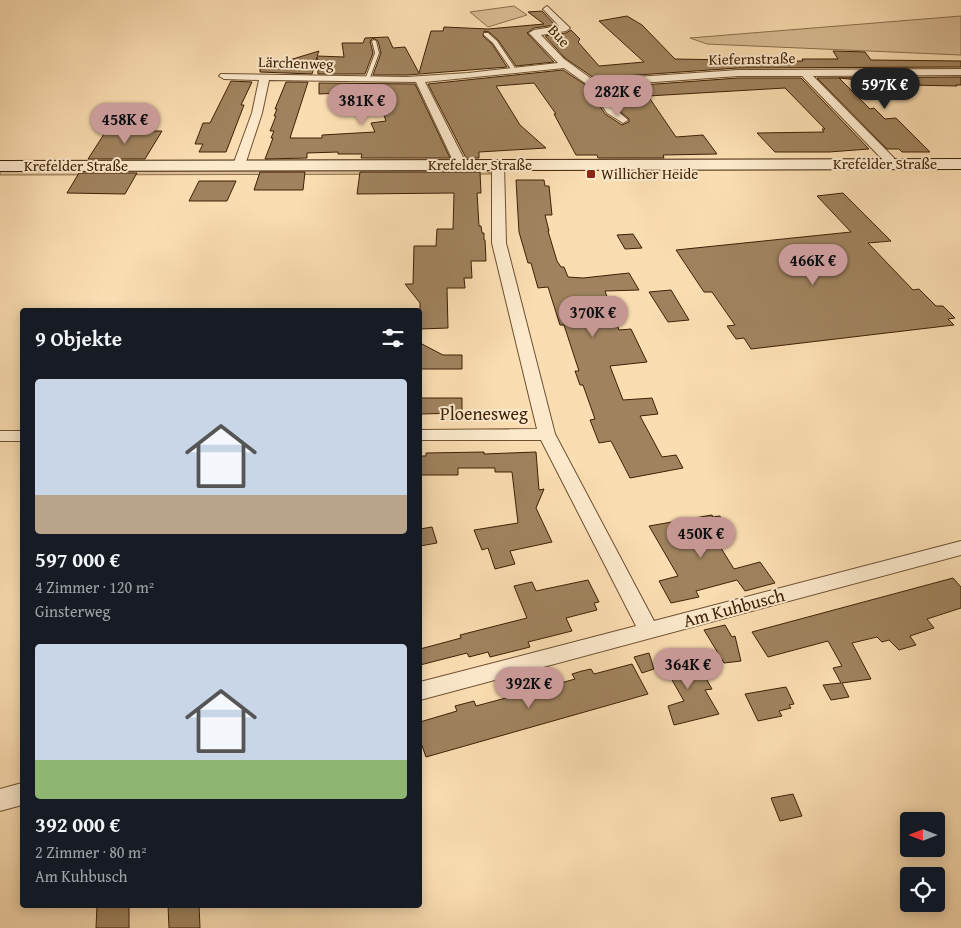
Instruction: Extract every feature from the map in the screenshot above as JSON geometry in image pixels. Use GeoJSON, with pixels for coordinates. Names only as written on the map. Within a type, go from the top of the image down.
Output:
{"type":"FeatureCollection","features":[{"type":"Feature","properties":{"kind":"main road","name":"Krefelder Straße"},"geometry":{"type":"LineString","coordinates":[[0,166],[961,164]]}},
{"type":"Feature","properties":{"kind":"street","name":"Bue"},"geometry":{"type":"LineString","coordinates":[[547,9],[566,28],[534,33],[566,65],[592,83],[611,111],[623,120]]}},
{"type":"Feature","properties":{"kind":"street","name":"Lärchenweg"},"geometry":{"type":"LineString","coordinates":[[224,76],[366,80],[419,79],[566,65]]}},
{"type":"Feature","properties":{"kind":"street"},"geometry":{"type":"LineString","coordinates":[[913,72],[924,84]]}},
{"type":"Feature","properties":{"kind":"street","name":"Kiefernstraße"},"geometry":{"type":"LineString","coordinates":[[592,83],[692,75],[961,72]]}},
{"type":"Feature","properties":{"kind":"street"},"geometry":{"type":"LineString","coordinates":[[805,73],[890,160],[890,164]]}},
{"type":"Feature","properties":{"kind":"street"},"geometry":{"type":"LineString","coordinates":[[239,165],[257,113],[265,77]]}},
{"type":"Feature","properties":{"kind":"street"},"geometry":{"type":"LineString","coordinates":[[419,79],[461,165]]}},
{"type":"Feature","properties":{"kind":"street"},"geometry":{"type":"LineString","coordinates":[[498,165],[499,243],[548,434],[649,631]]}},
{"type":"Feature","properties":{"kind":"street","name":"Ploenesweg"},"geometry":{"type":"LineString","coordinates":[[422,435],[548,434]]}},
{"type":"Feature","properties":{"kind":"street"},"geometry":{"type":"LineString","coordinates":[[0,436],[20,436]]}},
{"type":"Feature","properties":{"kind":"street","name":"Am Kuhbusch"},"geometry":{"type":"LineString","coordinates":[[422,690],[961,548]]}},
{"type":"Feature","properties":{"kind":"street"},"geometry":{"type":"LineString","coordinates":[[0,800],[20,795]]}},
{"type":"Feature","properties":{"kind":"lane"},"geometry":{"type":"LineString","coordinates":[[486,34],[495,42],[515,71]]}},
{"type":"Feature","properties":{"kind":"lane"},"geometry":{"type":"LineString","coordinates":[[366,80],[377,53],[374,41]]}},
{"type":"Feature","properties":{"kind":"shaded area"},"geometry":{"type":"Polygon","coordinates":[[[514,6],[527,15],[488,27],[470,12],[514,6]]]}},
{"type":"Feature","properties":{"kind":"shaded area"},"geometry":{"type":"Polygon","coordinates":[[[961,16],[961,55],[707,44],[690,38],[961,16]]]}},
{"type":"Feature","properties":{"kind":"shaded area"},"geometry":{"type":"Polygon","coordinates":[[[481,168],[492,174],[0,175],[0,169],[481,168]]]}},
{"type":"Feature","properties":{"kind":"building"},"geometry":{"type":"Polygon","coordinates":[[[542,11],[555,25],[534,28],[527,33],[554,62],[516,66],[498,40],[489,32],[484,31],[483,36],[492,44],[507,67],[407,75],[373,75],[381,53],[378,41],[373,38],[370,41],[373,53],[365,74],[318,74],[317,57],[312,74],[260,72],[260,69],[319,51],[317,56],[344,57],[342,43],[363,43],[365,38],[388,37],[393,48],[405,47],[419,73],[431,31],[443,31],[444,27],[488,29],[544,24],[528,12],[542,11]]]}},
{"type":"Feature","properties":{"kind":"building"},"geometry":{"type":"Polygon","coordinates":[[[627,16],[642,25],[675,59],[803,61],[802,59],[838,59],[833,51],[865,52],[871,60],[961,61],[961,67],[738,68],[594,78],[565,58],[545,36],[566,33],[571,30],[580,39],[578,42],[599,66],[644,62],[599,21],[627,16]]]}},
{"type":"Feature","properties":{"kind":"building"},"geometry":{"type":"Polygon","coordinates":[[[563,70],[587,86],[605,114],[622,125],[629,122],[629,119],[616,108],[602,88],[738,78],[801,78],[869,149],[829,152],[775,152],[757,133],[824,132],[822,129],[825,129],[785,88],[648,96],[676,137],[703,135],[717,154],[663,155],[664,158],[598,158],[597,155],[576,155],[554,114],[556,114],[534,83],[496,86],[520,125],[546,148],[479,152],[479,158],[466,158],[428,84],[563,70]]]}},
{"type":"Feature","properties":{"kind":"building"},"geometry":{"type":"Polygon","coordinates":[[[961,77],[961,85],[957,86],[909,85],[839,78],[870,109],[874,108],[885,119],[896,118],[930,152],[902,152],[899,149],[887,149],[817,78],[961,77]]]}},
{"type":"Feature","properties":{"kind":"building"},"geometry":{"type":"Polygon","coordinates":[[[231,81],[252,82],[241,105],[244,105],[226,152],[199,152],[203,144],[195,144],[203,123],[210,123],[231,81]]]}},
{"type":"Feature","properties":{"kind":"building"},"geometry":{"type":"Polygon","coordinates":[[[286,82],[308,82],[290,138],[322,138],[322,135],[375,132],[371,123],[386,121],[377,96],[362,92],[319,94],[319,83],[415,84],[450,158],[361,158],[362,154],[338,154],[338,152],[307,153],[307,158],[265,159],[273,138],[271,138],[274,131],[270,131],[276,116],[274,116],[277,109],[275,109],[286,82]]]}},
{"type":"Feature","properties":{"kind":"building"},"geometry":{"type":"Polygon","coordinates":[[[106,131],[162,131],[145,159],[88,159],[106,131]]]}},
{"type":"Feature","properties":{"kind":"building"},"geometry":{"type":"Polygon","coordinates":[[[260,172],[305,172],[303,190],[254,190],[260,172]]]}},
{"type":"Feature","properties":{"kind":"building"},"geometry":{"type":"Polygon","coordinates":[[[360,172],[480,172],[481,193],[477,193],[479,226],[481,226],[482,233],[484,233],[486,261],[471,261],[472,278],[464,278],[465,288],[447,288],[448,328],[422,329],[422,308],[420,308],[420,303],[405,284],[413,284],[414,246],[436,246],[437,229],[453,229],[454,193],[357,194],[360,172]]]}},
{"type":"Feature","properties":{"kind":"building"},"geometry":{"type":"Polygon","coordinates":[[[79,173],[137,173],[125,194],[67,193],[79,173]]]}},
{"type":"Feature","properties":{"kind":"building"},"geometry":{"type":"Polygon","coordinates":[[[516,180],[544,180],[545,186],[549,186],[552,215],[545,215],[548,231],[557,261],[561,267],[564,267],[568,277],[583,278],[629,273],[639,290],[605,291],[619,330],[631,329],[647,362],[610,366],[623,400],[652,398],[658,414],[640,416],[662,457],[676,455],[683,468],[630,478],[611,441],[599,443],[590,420],[595,419],[583,385],[580,385],[575,371],[579,371],[564,325],[560,325],[548,287],[538,288],[531,263],[528,263],[519,232],[516,180]]]}},
{"type":"Feature","properties":{"kind":"building"},"geometry":{"type":"Polygon","coordinates":[[[199,181],[236,181],[227,201],[189,201],[199,181]]]}},
{"type":"Feature","properties":{"kind":"building"},"geometry":{"type":"Polygon","coordinates":[[[843,193],[891,241],[868,243],[913,290],[919,289],[936,306],[943,306],[955,318],[948,319],[954,325],[751,349],[744,338],[736,339],[727,326],[735,325],[712,292],[704,292],[676,250],[851,232],[817,196],[843,193]]]}},
{"type":"Feature","properties":{"kind":"building"},"geometry":{"type":"Polygon","coordinates":[[[633,234],[642,248],[625,249],[617,235],[633,234]]]}},
{"type":"Feature","properties":{"kind":"building"},"geometry":{"type":"Polygon","coordinates":[[[671,290],[689,320],[668,322],[649,292],[671,290]]]}},
{"type":"Feature","properties":{"kind":"building"},"geometry":{"type":"Polygon","coordinates":[[[422,344],[443,355],[462,355],[462,369],[422,369],[422,344]]]}},
{"type":"Feature","properties":{"kind":"building"},"geometry":{"type":"Polygon","coordinates":[[[422,398],[462,398],[462,413],[422,414],[422,398]]]}},
{"type":"Feature","properties":{"kind":"building"},"geometry":{"type":"Polygon","coordinates":[[[484,452],[484,454],[536,452],[539,490],[544,489],[536,508],[552,542],[510,551],[515,564],[495,569],[488,548],[482,550],[474,530],[518,523],[512,472],[495,472],[495,468],[458,468],[458,475],[422,475],[422,456],[426,456],[426,453],[484,452]]]}},
{"type":"Feature","properties":{"kind":"building"},"geometry":{"type":"Polygon","coordinates":[[[712,515],[713,517],[720,516],[727,529],[711,532],[734,569],[760,562],[775,583],[745,591],[737,580],[696,591],[699,597],[671,603],[659,581],[678,576],[649,526],[712,515]]]}},
{"type":"Feature","properties":{"kind":"building"},"geometry":{"type":"Polygon","coordinates":[[[432,527],[437,543],[422,546],[422,529],[432,527]]]}},
{"type":"Feature","properties":{"kind":"building"},"geometry":{"type":"Polygon","coordinates":[[[953,578],[961,587],[961,608],[927,619],[934,628],[910,636],[916,645],[899,650],[889,640],[882,642],[877,637],[852,643],[871,679],[842,683],[849,697],[831,700],[823,685],[841,683],[833,668],[842,666],[828,641],[768,657],[752,632],[953,578]]]}},
{"type":"Feature","properties":{"kind":"building"},"geometry":{"type":"Polygon","coordinates":[[[588,580],[599,602],[594,603],[597,610],[566,618],[572,631],[528,642],[530,647],[490,657],[488,652],[469,657],[467,653],[422,664],[422,648],[461,638],[460,635],[527,618],[514,586],[532,582],[536,591],[588,580]]]}},
{"type":"Feature","properties":{"kind":"building"},"geometry":{"type":"Polygon","coordinates":[[[725,625],[732,637],[735,636],[741,661],[724,663],[704,630],[725,625]]]}},
{"type":"Feature","properties":{"kind":"building"},"geometry":{"type":"Polygon","coordinates":[[[682,650],[696,674],[703,673],[712,689],[705,690],[719,714],[674,725],[668,706],[684,701],[659,657],[682,650]]]}},
{"type":"Feature","properties":{"kind":"building"},"geometry":{"type":"Polygon","coordinates":[[[649,653],[654,669],[642,673],[634,657],[649,653]]]}},
{"type":"Feature","properties":{"kind":"building"},"geometry":{"type":"Polygon","coordinates":[[[632,664],[648,694],[426,757],[422,746],[422,721],[457,711],[455,706],[474,701],[476,706],[517,695],[515,690],[533,685],[536,690],[575,679],[572,674],[582,671],[591,669],[594,674],[632,664]]]}},
{"type":"Feature","properties":{"kind":"building"},"geometry":{"type":"Polygon","coordinates":[[[786,687],[794,704],[789,705],[791,708],[779,711],[782,716],[758,721],[745,694],[786,687]]]}},
{"type":"Feature","properties":{"kind":"building"},"geometry":{"type":"Polygon","coordinates":[[[793,794],[802,816],[780,821],[771,798],[793,794]]]}},
{"type":"Feature","properties":{"kind":"building"},"geometry":{"type":"Polygon","coordinates":[[[97,908],[129,908],[129,928],[96,928],[97,908]]]}},
{"type":"Feature","properties":{"kind":"building"},"geometry":{"type":"Polygon","coordinates":[[[168,908],[199,908],[200,928],[169,928],[168,908]]]}},
{"type":"Feature","properties":{"kind":"place","name":"Willicher Heide"},"geometry":{"type":"Point","coordinates":[591,174]}}]}
